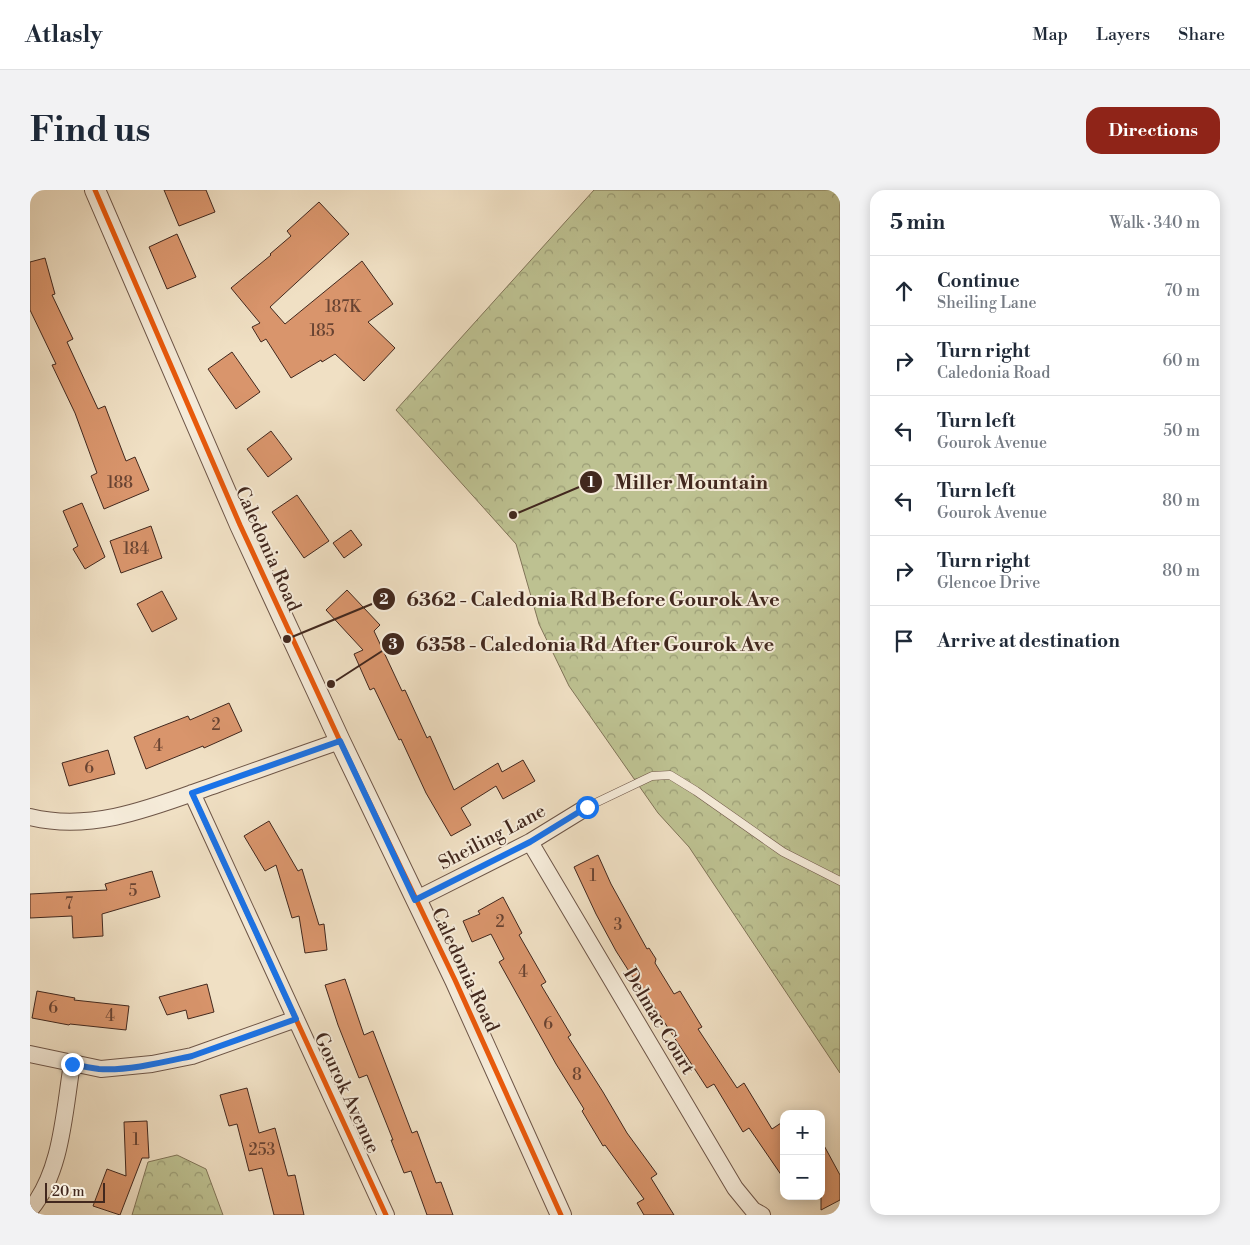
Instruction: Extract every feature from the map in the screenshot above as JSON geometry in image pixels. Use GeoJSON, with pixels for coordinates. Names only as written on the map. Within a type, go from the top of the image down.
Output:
{"type":"FeatureCollection","features":[{"type":"Feature","properties":{"kind":"street","name":"Caledonia Road"},"geometry":{"type":"LineString","coordinates":[[95,190],[240,525],[415,900],[455,980],[561,1215]]}},
{"type":"Feature","properties":{"kind":"street"},"geometry":{"type":"LineString","coordinates":[[30,817],[84,822],[105,819],[171,802],[340,741]]}},
{"type":"Feature","properties":{"kind":"street","name":"Gourok Avenue"},"geometry":{"type":"LineString","coordinates":[[192,793],[386,1215]]}},
{"type":"Feature","properties":{"kind":"street","name":"Sheiling Lane"},"geometry":{"type":"LineString","coordinates":[[415,900],[530,842],[587,807]]}},
{"type":"Feature","properties":{"kind":"street","name":"Delmac Court"},"geometry":{"type":"LineString","coordinates":[[530,842],[735,1188],[753,1210],[762,1215]]}},
{"type":"Feature","properties":{"kind":"street"},"geometry":{"type":"LineString","coordinates":[[30,1054],[101,1069],[126,1068],[192,1056],[296,1019]]}},
{"type":"Feature","properties":{"kind":"street"},"geometry":{"type":"LineString","coordinates":[[30,1210],[46,1186],[56,1159],[72,1064]]}},
{"type":"Feature","properties":{"kind":"lane"},"geometry":{"type":"LineString","coordinates":[[587,807],[652,776],[670,775],[783,852],[840,881]]}},
{"type":"Feature","properties":{"kind":"green space"},"geometry":{"type":"Polygon","coordinates":[[[594,190],[840,190],[840,1073],[689,847],[658,813],[569,686],[539,624],[516,544],[396,410],[594,190]]]}},
{"type":"Feature","properties":{"kind":"green space"},"geometry":{"type":"Polygon","coordinates":[[[177,1155],[206,1169],[223,1215],[132,1215],[148,1162],[177,1155]]]}},
{"type":"Feature","properties":{"kind":"building"},"geometry":{"type":"Polygon","coordinates":[[[164,190],[206,190],[215,212],[179,226],[164,190]]]}},
{"type":"Feature","properties":{"kind":"building"},"geometry":{"type":"Polygon","coordinates":[[[319,202],[349,234],[270,307],[285,324],[362,261],[393,304],[368,322],[395,348],[364,381],[335,354],[291,378],[266,339],[261,342],[252,327],[260,323],[231,288],[291,236],[287,231],[319,202]]]}},
{"type":"Feature","properties":{"kind":"building"},"geometry":{"type":"Polygon","coordinates":[[[177,234],[196,277],[167,289],[149,247],[177,234]]]}},
{"type":"Feature","properties":{"kind":"building"},"geometry":{"type":"Polygon","coordinates":[[[45,258],[55,294],[52,295],[73,339],[67,342],[98,409],[105,406],[126,461],[135,457],[149,490],[104,509],[91,476],[97,473],[75,413],[52,365],[56,364],[30,310],[30,262],[45,258]]]}},
{"type":"Feature","properties":{"kind":"building"},"geometry":{"type":"Polygon","coordinates":[[[232,352],[260,392],[236,409],[208,369],[232,352]]]}},
{"type":"Feature","properties":{"kind":"building"},"geometry":{"type":"Polygon","coordinates":[[[271,431],[292,459],[268,477],[247,449],[271,431]]]}},
{"type":"Feature","properties":{"kind":"building"},"geometry":{"type":"Polygon","coordinates":[[[297,495],[329,541],[304,558],[272,512],[297,495]]]}},
{"type":"Feature","properties":{"kind":"building"},"geometry":{"type":"Polygon","coordinates":[[[82,503],[105,557],[85,569],[73,549],[78,546],[63,511],[82,503]]]}},
{"type":"Feature","properties":{"kind":"building"},"geometry":{"type":"Polygon","coordinates":[[[151,526],[162,558],[121,573],[110,541],[151,526]]]}},
{"type":"Feature","properties":{"kind":"building"},"geometry":{"type":"Polygon","coordinates":[[[351,530],[362,545],[344,558],[333,543],[351,530]]]}},
{"type":"Feature","properties":{"kind":"building"},"geometry":{"type":"Polygon","coordinates":[[[347,590],[380,625],[374,631],[402,691],[405,690],[427,738],[430,736],[454,790],[498,763],[502,772],[523,760],[535,781],[503,799],[496,786],[461,808],[471,825],[451,836],[426,793],[401,739],[399,740],[374,688],[370,690],[354,654],[363,650],[326,610],[347,590]]]}},
{"type":"Feature","properties":{"kind":"building"},"geometry":{"type":"Polygon","coordinates":[[[162,591],[177,619],[152,632],[137,604],[162,591]]]}},
{"type":"Feature","properties":{"kind":"building"},"geometry":{"type":"Polygon","coordinates":[[[229,703],[242,731],[204,748],[203,746],[146,769],[134,737],[188,716],[190,720],[229,703]]]}},
{"type":"Feature","properties":{"kind":"building"},"geometry":{"type":"Polygon","coordinates":[[[108,750],[115,774],[69,786],[62,763],[108,750]]]}},
{"type":"Feature","properties":{"kind":"building"},"geometry":{"type":"Polygon","coordinates":[[[269,821],[298,871],[302,869],[319,925],[324,924],[327,950],[305,953],[299,916],[292,918],[276,865],[265,871],[244,836],[269,821]]]}},
{"type":"Feature","properties":{"kind":"building"},"geometry":{"type":"Polygon","coordinates":[[[598,855],[611,884],[647,949],[649,948],[656,959],[655,963],[674,994],[680,991],[702,1027],[698,1029],[737,1088],[744,1083],[772,1129],[780,1124],[780,1173],[749,1128],[743,1132],[714,1084],[707,1088],[648,997],[646,998],[616,951],[574,867],[598,855]]]}},
{"type":"Feature","properties":{"kind":"building"},"geometry":{"type":"Polygon","coordinates":[[[152,871],[160,897],[102,914],[103,936],[73,938],[72,916],[30,918],[30,894],[107,890],[105,884],[152,871]]]}},
{"type":"Feature","properties":{"kind":"building"},"geometry":{"type":"Polygon","coordinates":[[[503,897],[522,933],[519,935],[546,982],[541,985],[571,1035],[568,1037],[627,1133],[657,1174],[651,1178],[674,1215],[644,1215],[637,1203],[644,1199],[605,1145],[603,1146],[582,1111],[584,1109],[556,1064],[499,962],[504,959],[491,934],[472,942],[463,921],[480,914],[478,911],[503,897]]]}},
{"type":"Feature","properties":{"kind":"building"},"geometry":{"type":"Polygon","coordinates":[[[345,979],[364,1035],[373,1031],[412,1133],[417,1131],[436,1183],[441,1182],[453,1215],[427,1215],[411,1171],[404,1173],[367,1075],[359,1078],[338,1025],[325,985],[345,979]]]}},
{"type":"Feature","properties":{"kind":"building"},"geometry":{"type":"Polygon","coordinates":[[[207,984],[214,1012],[188,1019],[186,1010],[167,1015],[159,997],[207,984]]]}},
{"type":"Feature","properties":{"kind":"building"},"geometry":{"type":"Polygon","coordinates":[[[37,991],[75,998],[74,1000],[129,1006],[126,1030],[69,1025],[32,1018],[37,991]]]}},
{"type":"Feature","properties":{"kind":"building"},"geometry":{"type":"Polygon","coordinates":[[[247,1088],[259,1133],[275,1128],[288,1176],[295,1175],[304,1215],[274,1215],[262,1168],[249,1171],[237,1124],[229,1126],[220,1095],[247,1088]]]}},
{"type":"Feature","properties":{"kind":"building"},"geometry":{"type":"Polygon","coordinates":[[[147,1121],[149,1158],[142,1158],[120,1215],[93,1206],[107,1169],[126,1176],[124,1122],[147,1121]]]}},
{"type":"Feature","properties":{"kind":"building"},"geometry":{"type":"Polygon","coordinates":[[[825,1147],[840,1175],[840,1200],[821,1210],[821,1200],[825,1200],[825,1147]]]}},
{"type":"Feature","properties":{"kind":"cycle path"},"geometry":{"type":"LineString","coordinates":[[95,190],[240,525],[340,741],[455,980],[561,1215]]}},
{"type":"Feature","properties":{"kind":"cycle path"},"geometry":{"type":"LineString","coordinates":[[192,793],[386,1215]]}},
{"type":"Feature","properties":{"kind":"place","name":"Miller Mountain"},"geometry":{"type":"Point","coordinates":[513,515]}},
{"type":"Feature","properties":{"kind":"place","name":"6362 - Caledonia Rd Before Gourok Ave"},"geometry":{"type":"Point","coordinates":[287,639]}},
{"type":"Feature","properties":{"kind":"place","name":"6358 - Caledonia Rd After Gourok Ave"},"geometry":{"type":"Point","coordinates":[331,684]}},
{"type":"Feature","properties":{"kind":"route"},"geometry":{"type":"LineString","coordinates":[[72,1064],[101,1069],[126,1068],[180,1059],[296,1019],[192,793],[340,741],[415,900],[530,842],[587,807]]}}]}
